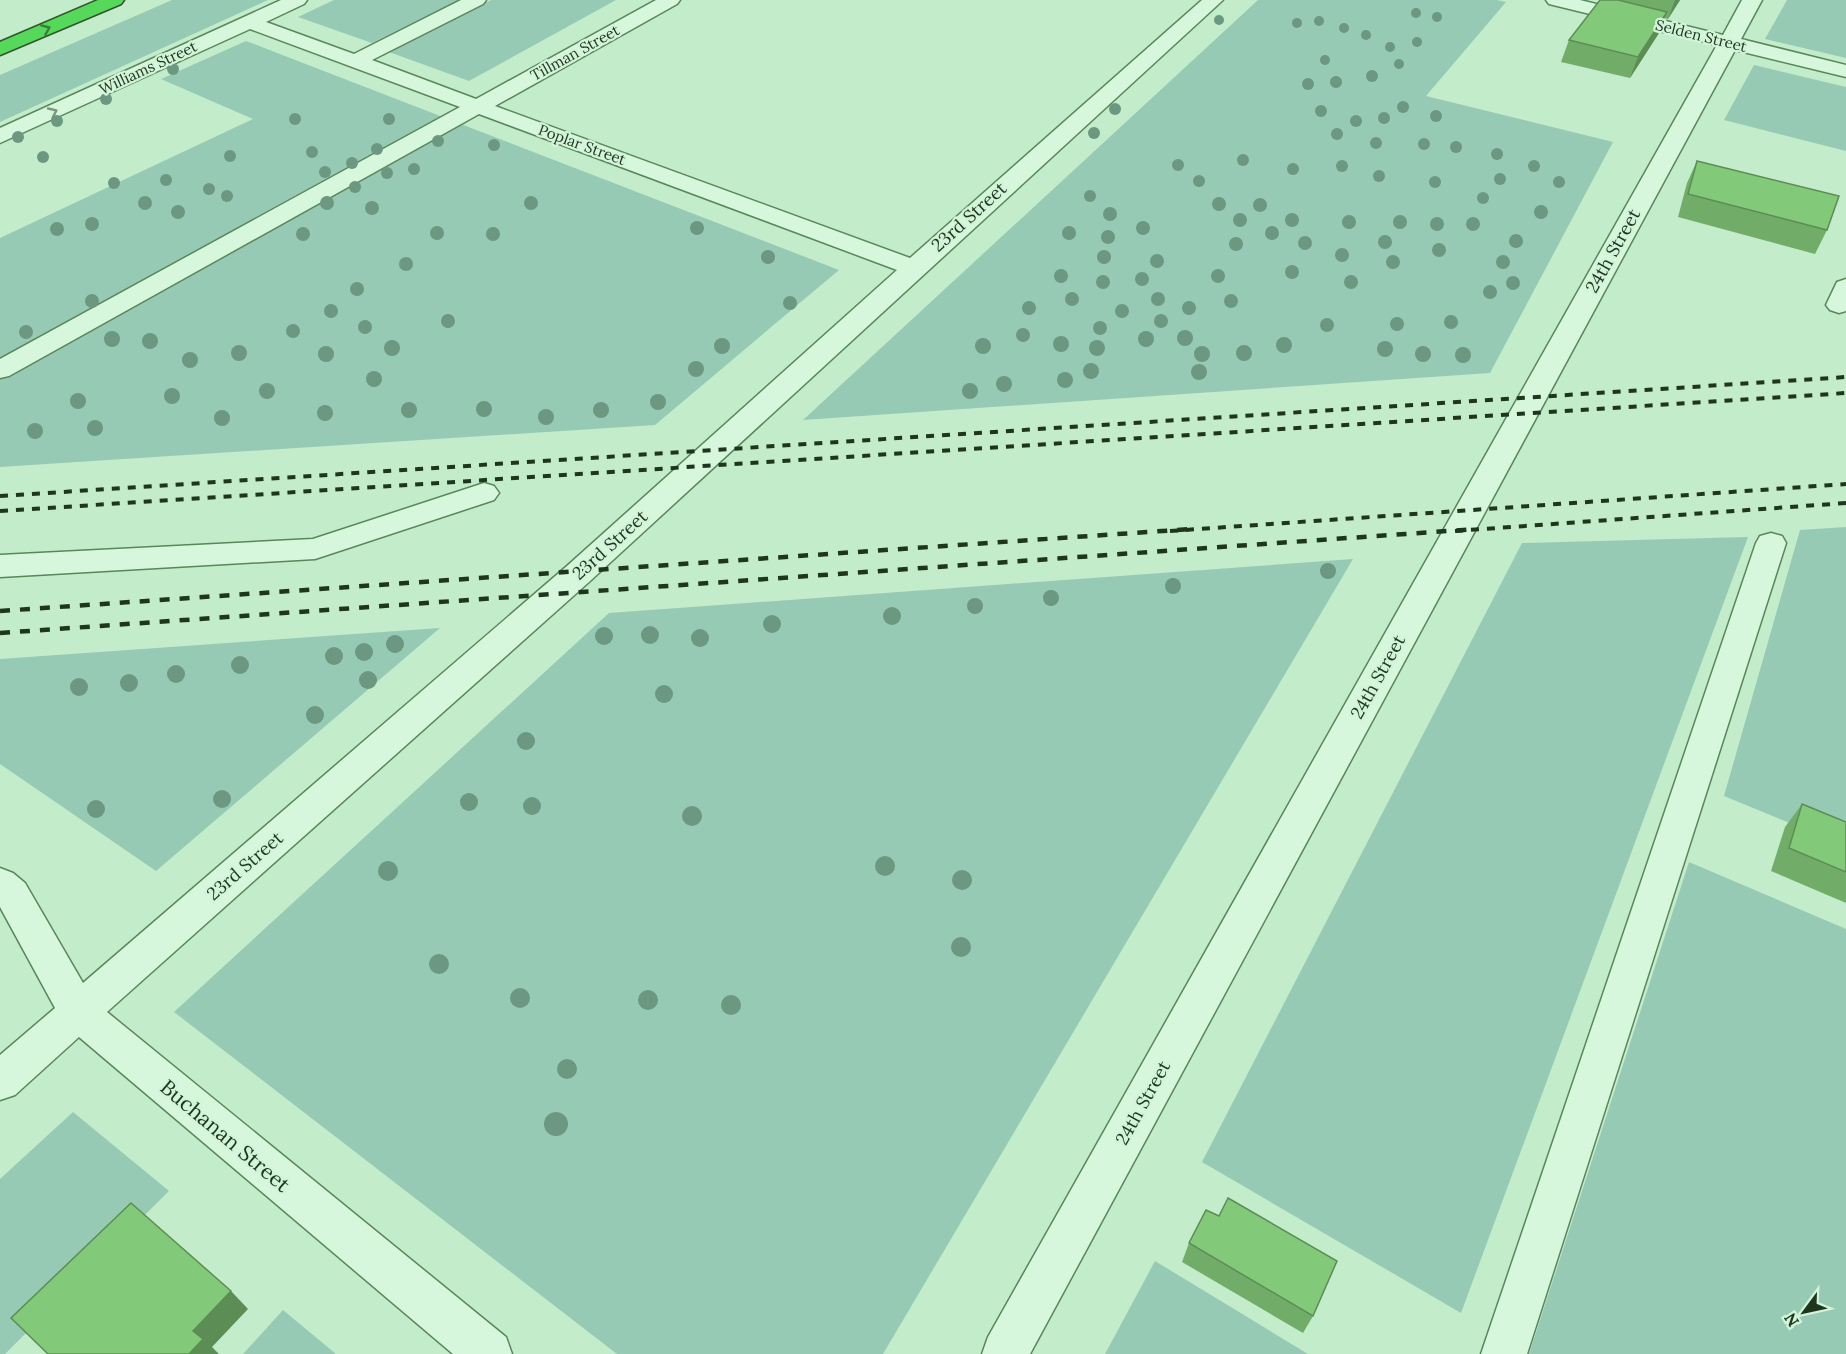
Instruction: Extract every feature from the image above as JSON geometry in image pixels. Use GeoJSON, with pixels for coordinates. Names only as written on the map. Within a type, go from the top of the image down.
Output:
{"type":"FeatureCollection","features":[{"type":"Feature","properties":{"kind":"highway"},"geometry":{"type":"LineString","coordinates":[[0,50],[116,0]]}},
{"type":"Feature","properties":{"kind":"street","name":"Williams Street"},"geometry":{"type":"LineString","coordinates":[[0,136],[297,0]]}},
{"type":"Feature","properties":{"kind":"street"},"geometry":{"type":"LineString","coordinates":[[355,61],[476,0]]}},
{"type":"Feature","properties":{"kind":"street","name":"Tillman Street"},"geometry":{"type":"LineString","coordinates":[[0,370],[670,0]]}},
{"type":"Feature","properties":{"kind":"street","name":"23rd Street"},"geometry":{"type":"LineString","coordinates":[[0,1081],[578,574],[1213,0]]}},
{"type":"Feature","properties":{"kind":"street","name":"Selden Street"},"geometry":{"type":"LineString","coordinates":[[1556,0],[1846,71]]}},
{"type":"Feature","properties":{"kind":"street","name":"24th Street"},"geometry":{"type":"LineString","coordinates":[[1005,1354],[1752,0]]}},
{"type":"Feature","properties":{"kind":"street","name":"Poplar Street"},"geometry":{"type":"LineString","coordinates":[[249,22],[914,268]]}},
{"type":"Feature","properties":{"kind":"street"},"geometry":{"type":"LineString","coordinates":[[0,566],[315,549],[484,493]]}},
{"type":"Feature","properties":{"kind":"street"},"geometry":{"type":"LineString","coordinates":[[1504,1354],[1771,543]]}},
{"type":"Feature","properties":{"kind":"street","name":"Buchanan Street"},"geometry":{"type":"LineString","coordinates":[[0,884],[12,894],[78,1012],[489,1354]]}},
{"type":"Feature","properties":{"kind":"green space"},"geometry":{"type":"Polygon","coordinates":[[[172,0],[268,0],[0,122],[0,75],[172,0]]]}},
{"type":"Feature","properties":{"kind":"green space"},"geometry":{"type":"Polygon","coordinates":[[[334,0],[459,0],[372,43],[298,17],[334,0]]]}},
{"type":"Feature","properties":{"kind":"green space"},"geometry":{"type":"Polygon","coordinates":[[[491,0],[616,0],[469,81],[389,52],[491,0]]]}},
{"type":"Feature","properties":{"kind":"green space"},"geometry":{"type":"Polygon","coordinates":[[[1258,0],[1497,0],[1506,2],[1426,96],[1613,142],[1490,373],[803,420],[1258,0]]]}},
{"type":"Feature","properties":{"kind":"green space"},"geometry":{"type":"Polygon","coordinates":[[[1787,0],[1846,0],[1846,58],[1765,39],[1787,0]]]}},
{"type":"Feature","properties":{"kind":"green space"},"geometry":{"type":"Polygon","coordinates":[[[246,41],[839,270],[655,425],[0,467],[0,238],[253,119],[161,79],[246,41]]]}},
{"type":"Feature","properties":{"kind":"green space"},"geometry":{"type":"Polygon","coordinates":[[[1754,65],[1846,87],[1846,151],[1724,120],[1754,65]]]}},
{"type":"Feature","properties":{"kind":"green space"},"geometry":{"type":"Polygon","coordinates":[[[1846,527],[1846,846],[1724,796],[1800,530],[1846,527]]]}},
{"type":"Feature","properties":{"kind":"green space"},"geometry":{"type":"Polygon","coordinates":[[[1748,537],[1461,1313],[1202,1162],[1522,543],[1748,537]]]}},
{"type":"Feature","properties":{"kind":"green space"},"geometry":{"type":"Polygon","coordinates":[[[1353,559],[883,1354],[617,1354],[174,1012],[609,613],[1353,559]]]}},
{"type":"Feature","properties":{"kind":"green space"},"geometry":{"type":"Polygon","coordinates":[[[440,628],[156,871],[0,764],[0,659],[440,628]]]}},
{"type":"Feature","properties":{"kind":"green space"},"geometry":{"type":"Polygon","coordinates":[[[1689,862],[1846,929],[1846,1354],[1529,1354],[1689,862]]]}},
{"type":"Feature","properties":{"kind":"green space"},"geometry":{"type":"Polygon","coordinates":[[[73,1112],[169,1191],[5,1354],[0,1354],[0,1179],[73,1112]]]}},
{"type":"Feature","properties":{"kind":"green space"},"geometry":{"type":"Polygon","coordinates":[[[1155,1261],[1308,1354],[1105,1354],[1155,1261]]]}},
{"type":"Feature","properties":{"kind":"green space"},"geometry":{"type":"Polygon","coordinates":[[[283,1310],[336,1354],[243,1354],[283,1310]]]}},
{"type":"Feature","properties":{"kind":"building"},"geometry":{"type":"Polygon","coordinates":[[[1600,0],[1618,0],[1667,12],[1638,57],[1569,40],[1600,0]]]}},
{"type":"Feature","properties":{"kind":"building"},"geometry":{"type":"Polygon","coordinates":[[[1697,161],[1839,196],[1827,230],[1688,194],[1697,161]]]}},
{"type":"Feature","properties":{"kind":"building"},"geometry":{"type":"Polygon","coordinates":[[[1802,804],[1846,822],[1846,872],[1789,848],[1802,804]]]}},
{"type":"Feature","properties":{"kind":"building"},"geometry":{"type":"Polygon","coordinates":[[[1228,1198],[1337,1261],[1313,1316],[1189,1243],[1206,1210],[1219,1216],[1228,1198]]]}},
{"type":"Feature","properties":{"kind":"building"},"geometry":{"type":"Polygon","coordinates":[[[131,1203],[231,1291],[193,1331],[203,1339],[189,1354],[48,1354],[11,1318],[131,1203]]]}},
{"type":"Feature","properties":{"kind":"railway"},"geometry":{"type":"LineString","coordinates":[[0,496],[1846,377]]}},
{"type":"Feature","properties":{"kind":"railway"},"geometry":{"type":"LineString","coordinates":[[0,511],[1846,393]]}},
{"type":"Feature","properties":{"kind":"railway"},"geometry":{"type":"LineString","coordinates":[[1170,531],[1846,484]]}},
{"type":"Feature","properties":{"kind":"railway"},"geometry":{"type":"LineString","coordinates":[[1455,531],[1846,503]]}},
{"type":"Feature","properties":{"kind":"railway"},"geometry":{"type":"LineString","coordinates":[[0,611],[1191,529]]}},
{"type":"Feature","properties":{"kind":"railway"},"geometry":{"type":"LineString","coordinates":[[0,633],[1476,529]]}}]}
